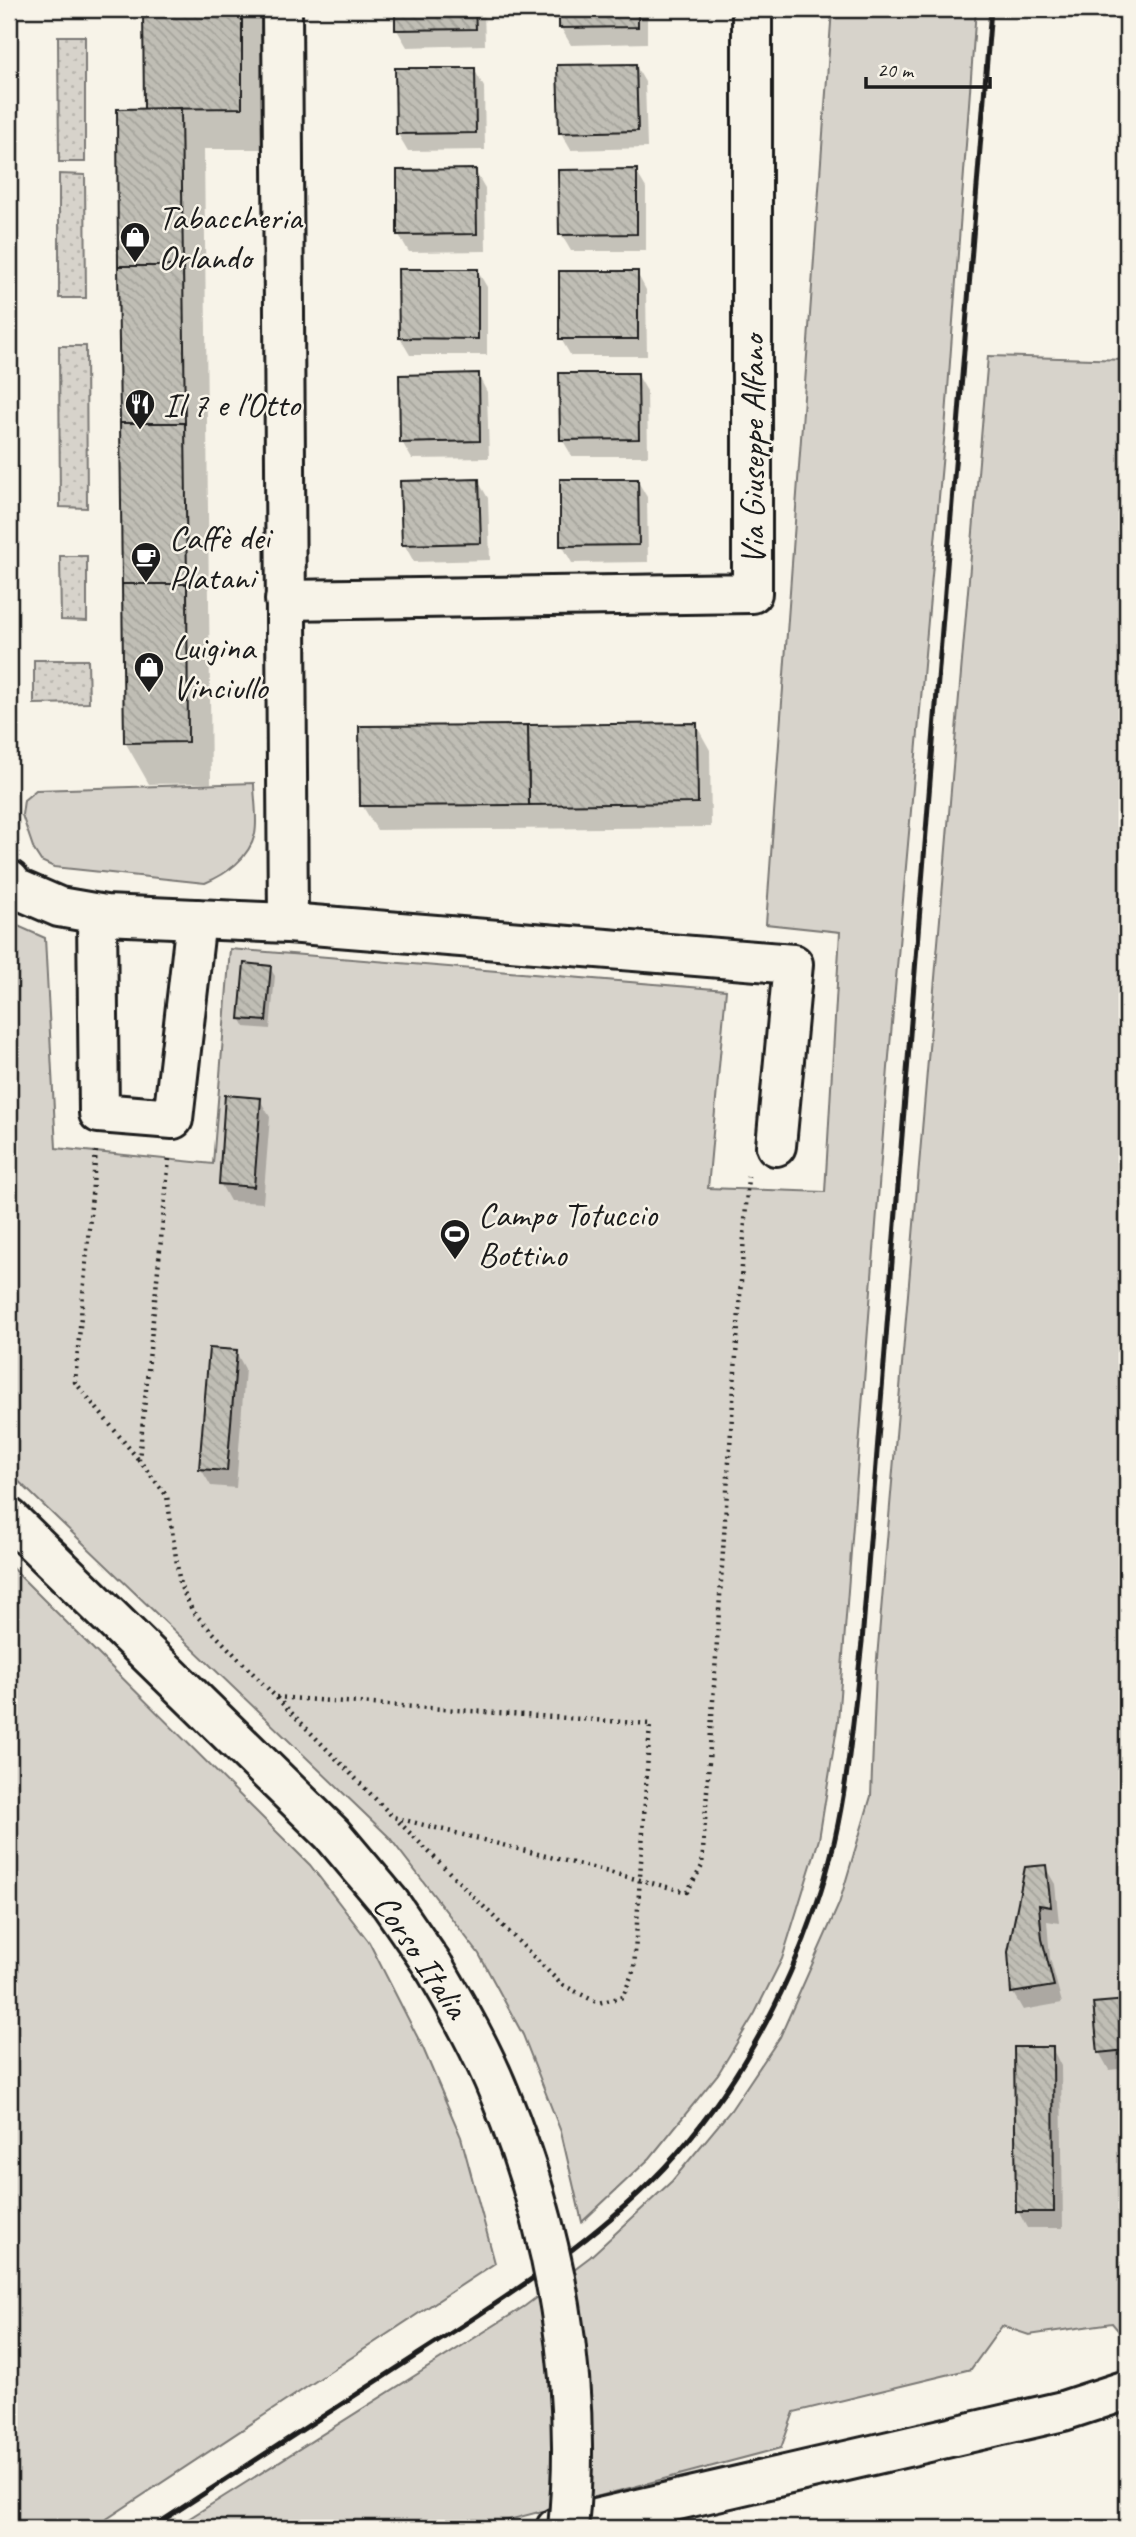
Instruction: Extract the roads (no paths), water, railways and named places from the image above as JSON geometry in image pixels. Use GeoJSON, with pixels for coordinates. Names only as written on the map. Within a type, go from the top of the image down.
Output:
{"type":"FeatureCollection","features":[{"type":"Feature","properties":{"kind":"street"},"geometry":{"type":"LineString","coordinates":[[282,9],[288,923]]}},
{"type":"Feature","properties":{"kind":"street","name":"Via Giuseppe Alfano"},"geometry":{"type":"LineString","coordinates":[[285,600],[752,593],[752,9]]}},
{"type":"Feature","properties":{"kind":"street"},"geometry":{"type":"LineString","coordinates":[[9,880],[15,888],[59,907],[97,914],[288,923],[793,964],[776,1146]]}},
{"type":"Feature","properties":{"kind":"street"},"geometry":{"type":"LineString","coordinates":[[97,914],[99,1113],[173,1119],[196,919]]}},
{"type":"Feature","properties":{"kind":"street","name":"Corso Italia"},"geometry":{"type":"LineString","coordinates":[[9,1518],[332,1834],[390,1903],[434,1967],[470,2028],[524,2159],[544,2228],[559,2297],[568,2368],[572,2438],[568,2528]]}},
{"type":"Feature","properties":{"kind":"street"},"geometry":{"type":"LineString","coordinates":[[556,2528],[1063,2411],[1127,2390]]}},
{"type":"Feature","properties":{"kind":"railway"},"geometry":{"type":"LineString","coordinates":[[151,2528],[513,2292],[607,2222],[636,2196],[689,2139],[734,2077],[773,2010],[817,1903],[835,1839],[841,1806],[862,1642],[991,9]]}},
{"type":"Feature","properties":{"kind":"place","name":"Tabaccheria Orlando"},"geometry":{"type":"Point","coordinates":[135,264]}},
{"type":"Feature","properties":{"kind":"place","name":"Il 7 e l'Otto"},"geometry":{"type":"Point","coordinates":[140,431]}},
{"type":"Feature","properties":{"kind":"place","name":"Caffè dei Platani"},"geometry":{"type":"Point","coordinates":[146,584]}},
{"type":"Feature","properties":{"kind":"place","name":"Luigina Vinciullo"},"geometry":{"type":"Point","coordinates":[149,694]}},
{"type":"Feature","properties":{"kind":"place","name":"Campo Totuccio Bottino"},"geometry":{"type":"Point","coordinates":[455,1261]}}]}
